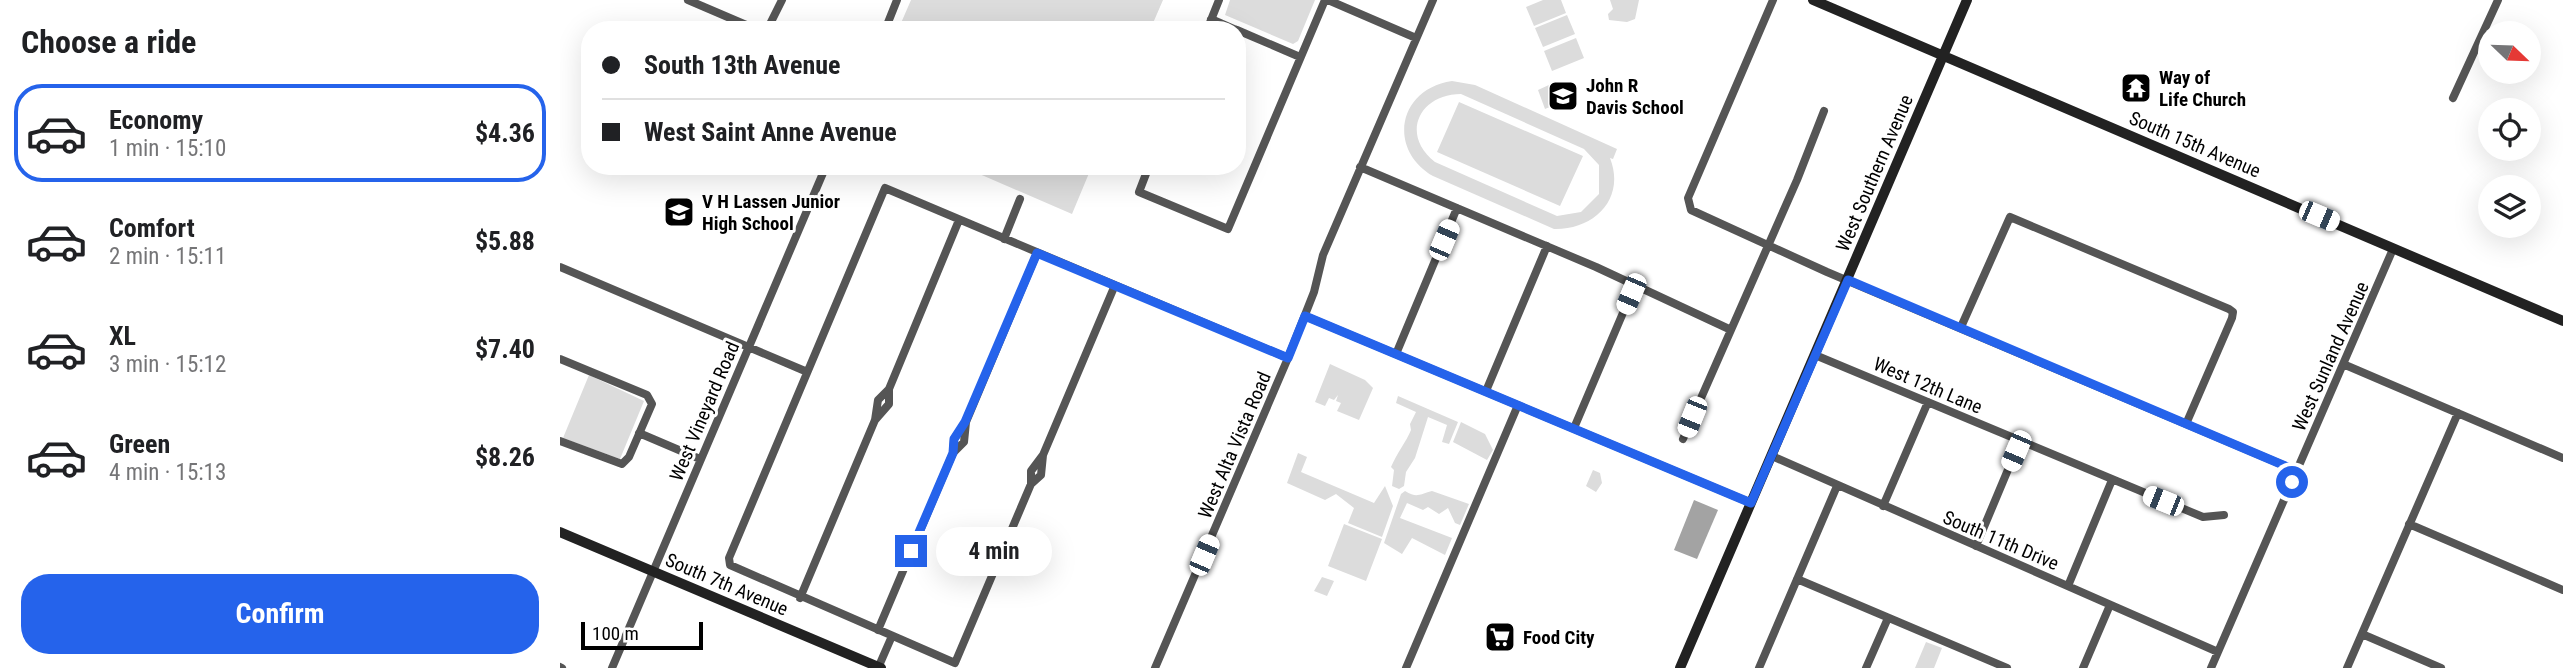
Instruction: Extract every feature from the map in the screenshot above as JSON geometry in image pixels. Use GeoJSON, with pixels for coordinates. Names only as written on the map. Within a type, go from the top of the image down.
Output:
{"type":"FeatureCollection","features":[{"type":"Feature","properties":{"kind":"main road","name":"South 15th Avenue"},"geometry":{"type":"LineString","coordinates":[[1814,0],[2563,321]]}},
{"type":"Feature","properties":{"kind":"main road","name":"West Southern Avenue"},"geometry":{"type":"LineString","coordinates":[[1680,668],[1967,0]]}},
{"type":"Feature","properties":{"kind":"main road","name":"South 7th Avenue"},"geometry":{"type":"LineString","coordinates":[[560,532],[879,668]]}},
{"type":"Feature","properties":{"kind":"street"},"geometry":{"type":"LineString","coordinates":[[688,0],[737,21]]}},
{"type":"Feature","properties":{"kind":"street"},"geometry":{"type":"LineString","coordinates":[[772,21],[782,0]]}},
{"type":"Feature","properties":{"kind":"street"},"geometry":{"type":"LineString","coordinates":[[889,21],[897,0]]}},
{"type":"Feature","properties":{"kind":"street"},"geometry":{"type":"LineString","coordinates":[[1216,21],[1211,19],[1219,0]]}},
{"type":"Feature","properties":{"kind":"street"},"geometry":{"type":"LineString","coordinates":[[1146,175],[1139,192],[1228,229],[1326,0],[1416,38]]}},
{"type":"Feature","properties":{"kind":"street","name":"West Alta Vista Road"},"geometry":{"type":"LineString","coordinates":[[1155,668],[1288,358],[1305,316],[1324,255],[1433,0]]}},
{"type":"Feature","properties":{"kind":"street"},"geometry":{"type":"LineString","coordinates":[[1773,0],[1687,205],[1693,211],[2297,471]]}},
{"type":"Feature","properties":{"kind":"street"},"geometry":{"type":"LineString","coordinates":[[2453,98],[2498,0]]}},
{"type":"Feature","properties":{"kind":"street"},"geometry":{"type":"LineString","coordinates":[[1246,34],[1300,57]]}},
{"type":"Feature","properties":{"kind":"street"},"geometry":{"type":"LineString","coordinates":[[1683,439],[1824,111]]}},
{"type":"Feature","properties":{"kind":"street"},"geometry":{"type":"LineString","coordinates":[[1360,167],[1547,246],[1729,329]]}},
{"type":"Feature","properties":{"kind":"street","name":"West Vineyard Road"},"geometry":{"type":"LineString","coordinates":[[612,668],[822,175]]}},
{"type":"Feature","properties":{"kind":"street"},"geometry":{"type":"LineString","coordinates":[[1115,285],[1043,455],[1031,471],[1031,484],[955,663],[730,565],[729,558],[805,371],[885,188],[1037,253],[1115,285],[1288,358]]}},
{"type":"Feature","properties":{"kind":"street"},"geometry":{"type":"LineString","coordinates":[[1004,239],[1020,199]]}},
{"type":"Feature","properties":{"kind":"street"},"geometry":{"type":"LineString","coordinates":[[1396,354],[1457,208]]}},
{"type":"Feature","properties":{"kind":"street"},"geometry":{"type":"LineString","coordinates":[[1961,327],[2010,217],[2234,312],[2186,424]]}},
{"type":"Feature","properties":{"kind":"street"},"geometry":{"type":"LineString","coordinates":[[800,597],[875,420],[878,400],[889,389],[960,220]]}},
{"type":"Feature","properties":{"kind":"street"},"geometry":{"type":"LineString","coordinates":[[1486,391],[1547,246]]}},
{"type":"Feature","properties":{"kind":"street","name":"West Sunland Avenue"},"geometry":{"type":"LineString","coordinates":[[2211,668],[2393,248]]}},
{"type":"Feature","properties":{"kind":"street"},"geometry":{"type":"LineString","coordinates":[[878,630],[953,453],[954,439],[965,422],[1037,253]]}},
{"type":"Feature","properties":{"kind":"street"},"geometry":{"type":"LineString","coordinates":[[560,267],[805,371]]}},
{"type":"Feature","properties":{"kind":"street"},"geometry":{"type":"LineString","coordinates":[[1574,428],[1634,287]]}},
{"type":"Feature","properties":{"kind":"street"},"geometry":{"type":"LineString","coordinates":[[1305,316],[1751,503]]}},
{"type":"Feature","properties":{"kind":"street","name":"West 12th Lane"},"geometry":{"type":"LineString","coordinates":[[1815,355],[2203,517],[2224,515]]}},
{"type":"Feature","properties":{"kind":"street"},"geometry":{"type":"LineString","coordinates":[[560,359],[651,398],[651,407],[622,464],[560,441]]}},
{"type":"Feature","properties":{"kind":"street"},"geometry":{"type":"LineString","coordinates":[[2343,364],[2563,458]]}},
{"type":"Feature","properties":{"kind":"street"},"geometry":{"type":"LineString","coordinates":[[1883,506],[1928,402]]}},
{"type":"Feature","properties":{"kind":"street"},"geometry":{"type":"LineString","coordinates":[[1406,668],[1518,405]]}},
{"type":"Feature","properties":{"kind":"street"},"geometry":{"type":"LineString","coordinates":[[2347,668],[2458,413]]}},
{"type":"Feature","properties":{"kind":"street"},"geometry":{"type":"LineString","coordinates":[[639,433],[700,459]]}},
{"type":"Feature","properties":{"kind":"street"},"geometry":{"type":"LineString","coordinates":[[1976,546],[2020,441]]}},
{"type":"Feature","properties":{"kind":"street","name":"South 11th Drive"},"geometry":{"type":"LineString","coordinates":[[1772,457],[2218,652]]}},
{"type":"Feature","properties":{"kind":"street"},"geometry":{"type":"LineString","coordinates":[[2068,586],[2112,480]]}},
{"type":"Feature","properties":{"kind":"street"},"geometry":{"type":"LineString","coordinates":[[1759,668],[1837,486]]}},
{"type":"Feature","properties":{"kind":"street"},"geometry":{"type":"LineString","coordinates":[[2409,524],[2563,590]]}},
{"type":"Feature","properties":{"kind":"street"},"geometry":{"type":"LineString","coordinates":[[1797,579],[2007,668]]}},
{"type":"Feature","properties":{"kind":"street"},"geometry":{"type":"LineString","coordinates":[[2083,668],[2110,605]]}},
{"type":"Feature","properties":{"kind":"street"},"geometry":{"type":"LineString","coordinates":[[1866,668],[1888,618]]}},
{"type":"Feature","properties":{"kind":"street"},"geometry":{"type":"LineString","coordinates":[[2362,634],[2441,668]]}},
{"type":"Feature","properties":{"kind":"street"},"geometry":{"type":"LineString","coordinates":[[879,668],[892,636]]}},
{"type":"Feature","properties":{"kind":"shaded area"},"geometry":{"type":"Polygon","coordinates":[[[911,0],[1163,0],[1154,21],[902,21],[911,0]]]}},
{"type":"Feature","properties":{"kind":"shaded area"},"geometry":{"type":"Polygon","coordinates":[[[1230,0],[1315,0],[1298,41],[1293,44],[1246,24],[1246,21],[1225,15],[1230,0]]]}},
{"type":"Feature","properties":{"kind":"shaded area"},"geometry":{"type":"Polygon","coordinates":[[[1543,0],[1561,0],[1566,13],[1534,26],[1526,7],[1543,0]]]}},
{"type":"Feature","properties":{"kind":"shaded area"},"geometry":{"type":"Polygon","coordinates":[[[1610,0],[1639,0],[1635,19],[1627,22],[1609,20],[1608,14],[1613,9],[1610,0]]]}},
{"type":"Feature","properties":{"kind":"shaded area"},"geometry":{"type":"Polygon","coordinates":[[[1567,15],[1575,34],[1543,47],[1535,28],[1567,15]]]}},
{"type":"Feature","properties":{"kind":"shaded area"},"geometry":{"type":"Polygon","coordinates":[[[1576,38],[1584,58],[1552,71],[1544,51],[1576,38]]]}},
{"type":"Feature","properties":{"kind":"shaded area"},"geometry":{"type":"Polygon","coordinates":[[[1452,81],[1475,85],[1617,149],[1613,159],[1610,158],[1614,187],[1610,199],[1594,218],[1569,228],[1554,229],[1433,176],[1418,164],[1409,151],[1405,121],[1410,107],[1420,95],[1434,86],[1452,81]],[[1461,94],[1446,96],[1425,108],[1417,129],[1418,140],[1424,151],[1435,162],[1557,216],[1581,212],[1599,194],[1599,165],[1584,149],[1461,94]]]}},
{"type":"Feature","properties":{"kind":"shaded area"},"geometry":{"type":"Polygon","coordinates":[[[1551,84],[1559,103],[1545,109],[1538,90],[1551,84]]]}},
{"type":"Feature","properties":{"kind":"shaded area"},"geometry":{"type":"Polygon","coordinates":[[[1459,102],[1583,156],[1560,206],[1437,152],[1459,102]]]}},
{"type":"Feature","properties":{"kind":"shaded area"},"geometry":{"type":"Polygon","coordinates":[[[982,175],[1088,175],[1072,214],[982,175]]]}},
{"type":"Feature","properties":{"kind":"shaded area"},"geometry":{"type":"Polygon","coordinates":[[[1330,364],[1365,380],[1373,388],[1359,420],[1337,411],[1341,403],[1336,401],[1338,395],[1334,400],[1329,398],[1325,406],[1315,402],[1330,364]]]}},
{"type":"Feature","properties":{"kind":"shaded area"},"geometry":{"type":"Polygon","coordinates":[[[589,375],[644,401],[620,459],[563,438],[589,375]]]}},
{"type":"Feature","properties":{"kind":"shaded area"},"geometry":{"type":"Polygon","coordinates":[[[1398,396],[1458,422],[1449,444],[1442,442],[1447,425],[1428,417],[1415,458],[1406,472],[1404,486],[1399,489],[1392,486],[1394,470],[1391,467],[1411,430],[1410,424],[1416,412],[1396,403],[1398,396]]]}},
{"type":"Feature","properties":{"kind":"shaded area"},"geometry":{"type":"Polygon","coordinates":[[[1461,422],[1485,434],[1493,450],[1487,460],[1453,442],[1461,422]]]}},
{"type":"Feature","properties":{"kind":"shaded area"},"geometry":{"type":"Polygon","coordinates":[[[1298,453],[1307,457],[1301,472],[1374,503],[1385,486],[1393,506],[1382,537],[1348,523],[1354,508],[1336,494],[1325,500],[1287,483],[1298,453]]]}},
{"type":"Feature","properties":{"kind":"shaded area"},"geometry":{"type":"Polygon","coordinates":[[[1593,470],[1600,473],[1602,483],[1596,492],[1586,486],[1593,470]]]}},
{"type":"Feature","properties":{"kind":"shaded area"},"geometry":{"type":"Polygon","coordinates":[[[1405,491],[1420,495],[1432,491],[1469,504],[1460,525],[1455,523],[1448,508],[1439,514],[1428,507],[1423,510],[1407,503],[1400,518],[1452,538],[1445,555],[1412,538],[1402,554],[1384,543],[1401,494],[1405,491]]]}},
{"type":"Feature","properties":{"kind":"shaded area"},"geometry":{"type":"Polygon","coordinates":[[[1694,500],[1718,510],[1697,559],[1674,550],[1694,500]]]}},
{"type":"Feature","properties":{"kind":"shaded area"},"geometry":{"type":"Polygon","coordinates":[[[1344,524],[1382,539],[1366,581],[1328,566],[1344,524]]]}},
{"type":"Feature","properties":{"kind":"shaded area"},"geometry":{"type":"Polygon","coordinates":[[[1322,577],[1334,581],[1327,596],[1314,591],[1322,577]]]}},
{"type":"Feature","properties":{"kind":"shaded area"},"geometry":{"type":"Polygon","coordinates":[[[1926,642],[1942,648],[1934,668],[1915,668],[1926,642]]]}},
{"type":"Feature","properties":{"kind":"place","name":"Way of Life Church"},"geometry":{"type":"Point","coordinates":[2136,88]}},
{"type":"Feature","properties":{"kind":"place","name":"John R Davis School"},"geometry":{"type":"Point","coordinates":[1563,96]}},
{"type":"Feature","properties":{"kind":"place","name":"V H Lassen Junior High School"},"geometry":{"type":"Point","coordinates":[679,212]}},
{"type":"Feature","properties":{"kind":"place","name":"Food City"},"geometry":{"type":"Point","coordinates":[1500,637]}},
{"type":"Feature","properties":{"kind":"route"},"geometry":{"type":"LineString","coordinates":[[911,551],[953,453],[957,431],[965,422],[1037,253],[1288,358],[1305,316],[1751,503],[1848,280],[2297,471],[2292,482]]}}]}
